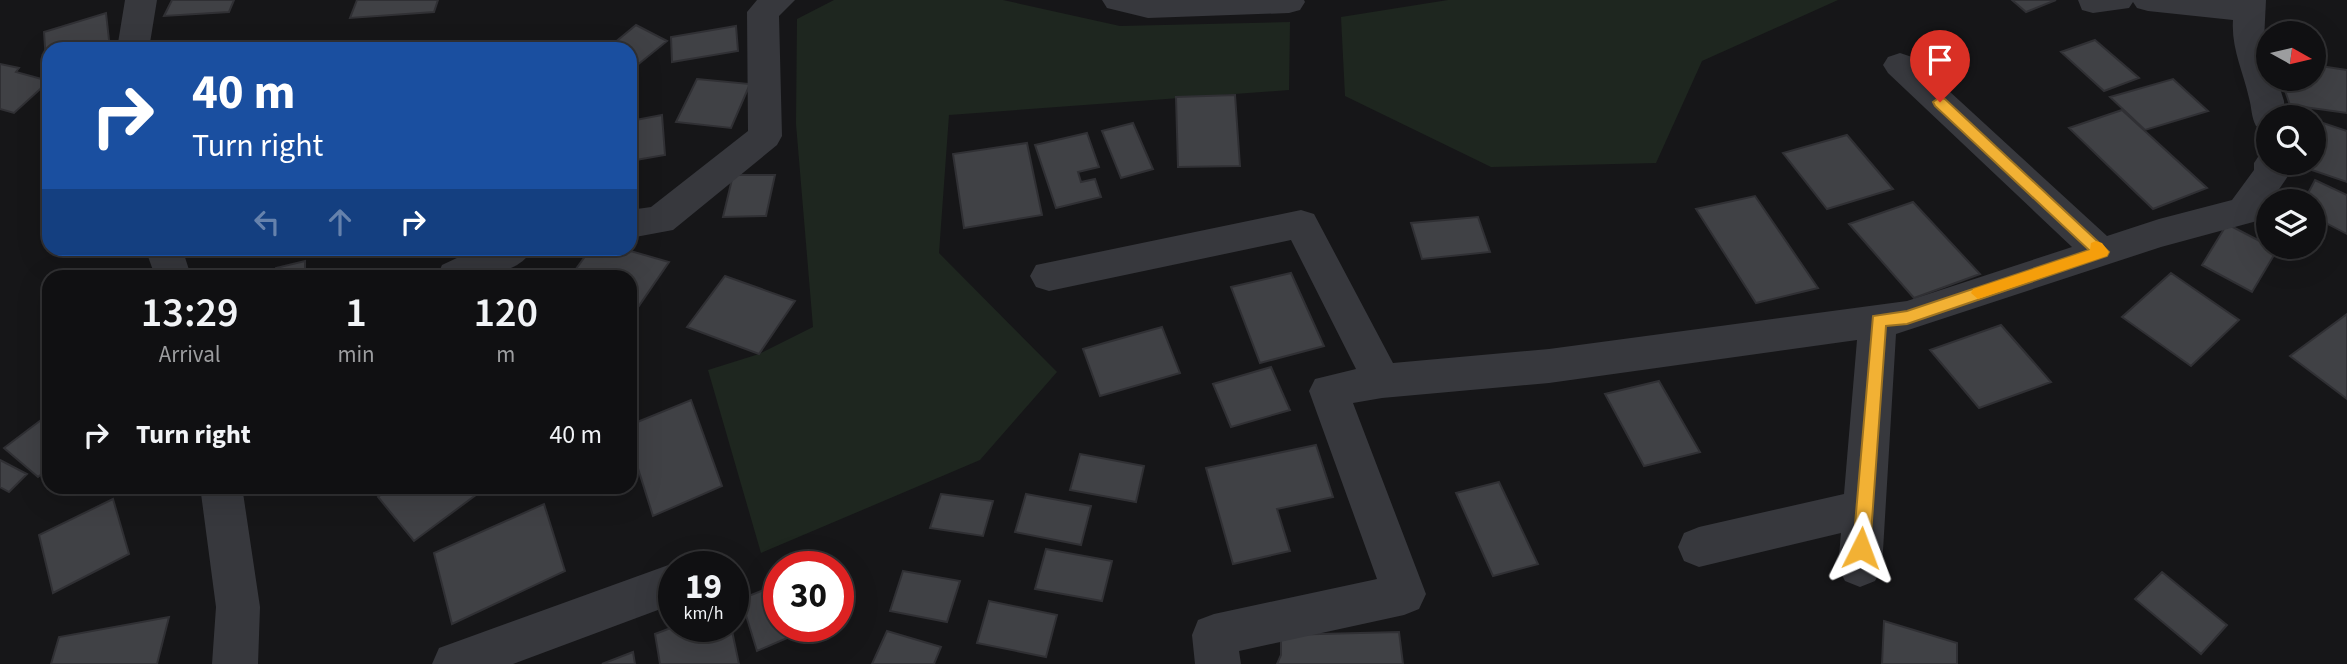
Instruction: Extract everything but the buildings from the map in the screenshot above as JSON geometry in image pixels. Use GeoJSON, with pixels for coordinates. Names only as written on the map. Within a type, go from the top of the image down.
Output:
{"type":"FeatureCollection","features":[{"type":"Feature","properties":{"kind":"street"},"geometry":{"type":"LineString","coordinates":[[134,42],[141,0]]}},
{"type":"Feature","properties":{"kind":"street"},"geometry":{"type":"LineString","coordinates":[[637,223],[660,220],[765,136],[763,12],[779,0]]}},
{"type":"Feature","properties":{"kind":"street"},"geometry":{"type":"LineString","coordinates":[[1118,0],[1148,7],[1289,2]]}},
{"type":"Feature","properties":{"kind":"street"},"geometry":{"type":"LineString","coordinates":[[2148,0],[2250,5],[2248,40],[2267,105]]}},
{"type":"Feature","properties":{"kind":"street"},"geometry":{"type":"LineString","coordinates":[[1900,65],[2101,252]]}},
{"type":"Feature","properties":{"kind":"street"},"geometry":{"type":"LineString","coordinates":[[1218,664],[1214,635],[1404,594],[1329,390],[1382,381],[1549,366],[1907,317],[2159,233],[2244,211],[2271,175]]}},
{"type":"Feature","properties":{"kind":"street"},"geometry":{"type":"LineString","coordinates":[[1049,276],[1301,224],[1382,381]]}},
{"type":"Feature","properties":{"kind":"street"},"geometry":{"type":"LineString","coordinates":[[468,270],[498,256]]}},
{"type":"Feature","properties":{"kind":"street"},"geometry":{"type":"LineString","coordinates":[[1860,567],[1878,321]]}},
{"type":"Feature","properties":{"kind":"street"},"geometry":{"type":"LineString","coordinates":[[222,494],[238,607],[235,664]]}},
{"type":"Feature","properties":{"kind":"street"},"geometry":{"type":"LineString","coordinates":[[1699,547],[1864,509]]}},
{"type":"Feature","properties":{"kind":"street"},"geometry":{"type":"LineString","coordinates":[[455,664],[658,589]]}},
{"type":"Feature","properties":{"kind":"shaded area"},"geometry":{"type":"Polygon","coordinates":[[[834,0],[1003,0],[1120,26],[1290,22],[1289,90],[949,115],[939,253],[1057,372],[980,460],[761,553],[708,370],[759,354],[813,327],[796,124],[797,19],[834,0]]]}},
{"type":"Feature","properties":{"kind":"shaded area"},"geometry":{"type":"Polygon","coordinates":[[[1448,0],[1838,0],[1702,61],[1656,163],[1491,167],[1345,96],[1341,17],[1448,0]]]}},
{"type":"Feature","properties":{"kind":"slow traffic"},"geometry":{"type":"LineString","coordinates":[[1978,293],[2101,252],[2096,247]]}},
{"type":"Feature","properties":{"kind":"route"},"geometry":{"type":"LineString","coordinates":[[1861,548],[1878,321],[1907,317],[2101,252],[1940,102]]}}]}
